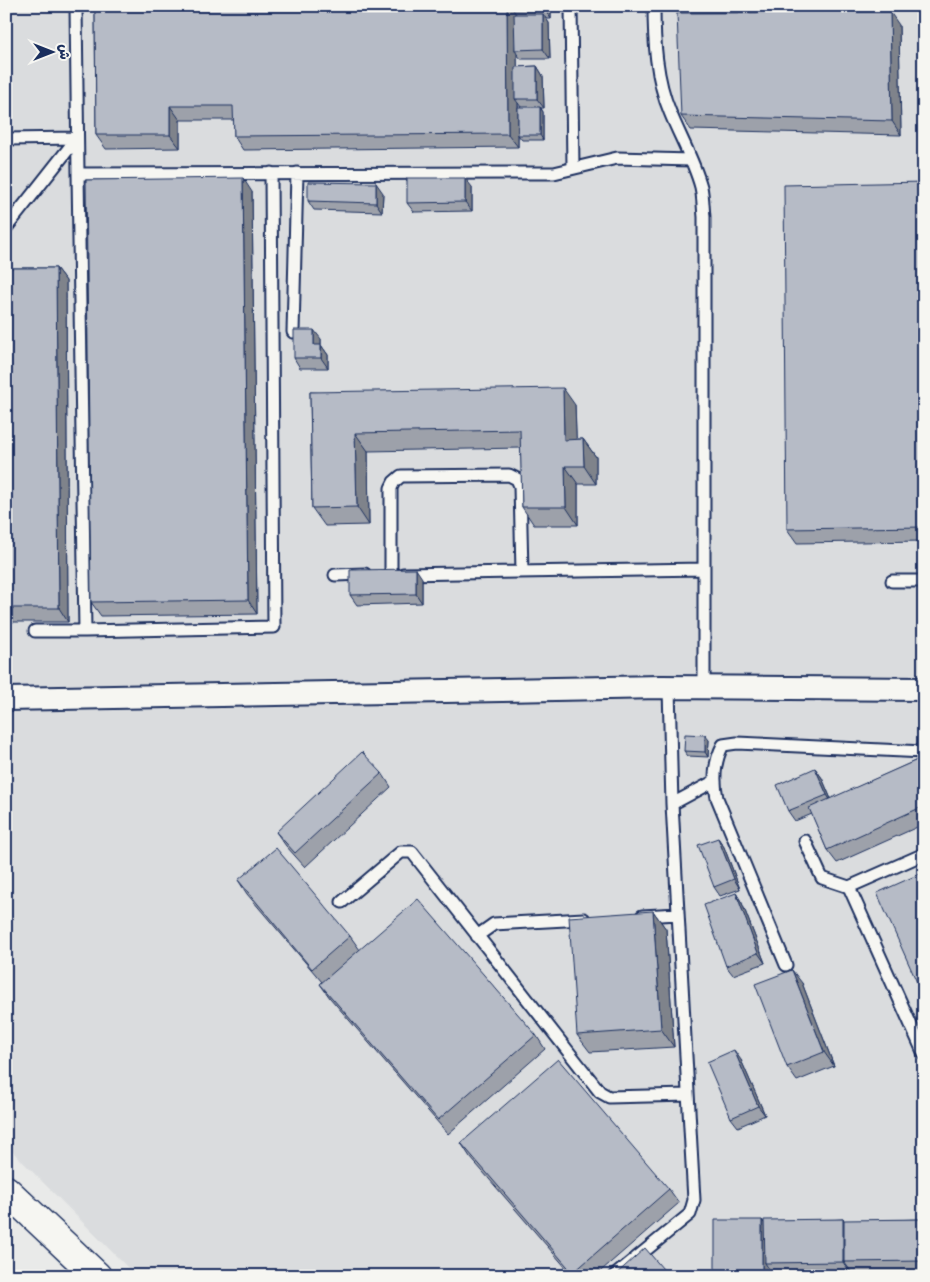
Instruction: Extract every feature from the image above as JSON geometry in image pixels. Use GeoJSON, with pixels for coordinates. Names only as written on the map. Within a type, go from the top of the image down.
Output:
{"type":"FeatureCollection","features":[{"type":"Feature","properties":{"kind":"main road"},"geometry":{"type":"LineString","coordinates":[[6,1190],[97,1276]]}},
{"type":"Feature","properties":{"kind":"street"},"geometry":{"type":"LineString","coordinates":[[6,699],[669,688],[924,688]]}},
{"type":"Feature","properties":{"kind":"lane"},"geometry":{"type":"LineString","coordinates":[[76,6],[85,631]]}},
{"type":"Feature","properties":{"kind":"lane"},"geometry":{"type":"LineString","coordinates":[[571,6],[573,168]]}},
{"type":"Feature","properties":{"kind":"lane"},"geometry":{"type":"LineString","coordinates":[[654,6],[654,36],[662,85],[669,111],[701,187],[704,217],[704,688]]}},
{"type":"Feature","properties":{"kind":"lane"},"geometry":{"type":"LineString","coordinates":[[6,139],[77,138]]}},
{"type":"Feature","properties":{"kind":"lane"},"geometry":{"type":"LineString","coordinates":[[6,228],[77,138]]}},
{"type":"Feature","properties":{"kind":"lane"},"geometry":{"type":"LineString","coordinates":[[78,174],[554,172],[617,158],[691,160]]}},
{"type":"Feature","properties":{"kind":"lane"},"geometry":{"type":"LineString","coordinates":[[35,631],[274,627],[271,173]]}},
{"type":"Feature","properties":{"kind":"lane"},"geometry":{"type":"LineString","coordinates":[[293,332],[296,173]]}},
{"type":"Feature","properties":{"kind":"lane"},"geometry":{"type":"LineString","coordinates":[[382,574],[390,488],[402,476],[509,475],[517,479],[520,486],[522,572]]}},
{"type":"Feature","properties":{"kind":"lane"},"geometry":{"type":"LineString","coordinates":[[335,575],[704,569]]}},
{"type":"Feature","properties":{"kind":"lane"},"geometry":{"type":"LineString","coordinates":[[892,581],[924,581]]}},
{"type":"Feature","properties":{"kind":"lane"},"geometry":{"type":"LineString","coordinates":[[614,1276],[690,1214],[694,1200],[672,804],[669,688]]}},
{"type":"Feature","properties":{"kind":"lane"},"geometry":{"type":"LineString","coordinates":[[786,965],[717,798],[714,782],[716,757],[723,745],[737,743],[924,752]]}},
{"type":"Feature","properties":{"kind":"lane"},"geometry":{"type":"LineString","coordinates":[[672,804],[714,782]]}},
{"type":"Feature","properties":{"kind":"lane"},"geometry":{"type":"LineString","coordinates":[[806,841],[822,878],[849,887],[924,854]]}},
{"type":"Feature","properties":{"kind":"lane"},"geometry":{"type":"LineString","coordinates":[[342,902],[401,852],[412,852],[600,1092],[609,1097],[688,1095]]}},
{"type":"Feature","properties":{"kind":"lane"},"geometry":{"type":"LineString","coordinates":[[849,887],[924,1054]]}},
{"type":"Feature","properties":{"kind":"lane"},"geometry":{"type":"LineString","coordinates":[[630,916],[678,914]]}},
{"type":"Feature","properties":{"kind":"lane"},"geometry":{"type":"LineString","coordinates":[[477,936],[494,924],[591,918]]}},
{"type":"Feature","properties":{"kind":"shaded area"},"geometry":{"type":"Polygon","coordinates":[[[6,6],[924,6],[924,1276],[136,1276],[6,1145],[6,6]]]}},
{"type":"Feature","properties":{"kind":"building"},"geometry":{"type":"Polygon","coordinates":[[[95,6],[507,6],[508,134],[234,136],[233,106],[170,106],[170,135],[96,135],[95,6]]]}},
{"type":"Feature","properties":{"kind":"building"},"geometry":{"type":"Polygon","coordinates":[[[513,6],[545,6],[545,9],[513,10],[513,6]]]}},
{"type":"Feature","properties":{"kind":"building"},"geometry":{"type":"Polygon","coordinates":[[[890,12],[892,121],[681,116],[677,13],[890,12]]]}},
{"type":"Feature","properties":{"kind":"building"},"geometry":{"type":"Polygon","coordinates":[[[514,14],[543,14],[543,49],[515,50],[514,14]]]}},
{"type":"Feature","properties":{"kind":"building"},"geometry":{"type":"Polygon","coordinates":[[[537,66],[537,99],[515,99],[515,67],[537,66]]]}},
{"type":"Feature","properties":{"kind":"building"},"geometry":{"type":"Polygon","coordinates":[[[518,107],[540,107],[540,135],[518,135],[518,107]]]}},
{"type":"Feature","properties":{"kind":"building"},"geometry":{"type":"Polygon","coordinates":[[[243,178],[248,600],[91,602],[86,180],[243,178]]]}},
{"type":"Feature","properties":{"kind":"building"},"geometry":{"type":"Polygon","coordinates":[[[407,178],[465,178],[465,202],[407,203],[407,178]]]}},
{"type":"Feature","properties":{"kind":"building"},"geometry":{"type":"Polygon","coordinates":[[[308,182],[376,183],[376,203],[308,201],[308,182]]]}},
{"type":"Feature","properties":{"kind":"building"},"geometry":{"type":"Polygon","coordinates":[[[924,182],[924,527],[787,529],[784,185],[924,182]]]}},
{"type":"Feature","properties":{"kind":"building"},"geometry":{"type":"Polygon","coordinates":[[[6,268],[56,268],[59,608],[6,608],[6,268]]]}},
{"type":"Feature","properties":{"kind":"building"},"geometry":{"type":"Polygon","coordinates":[[[294,330],[314,330],[314,345],[321,345],[321,358],[294,358],[294,330]]]}},
{"type":"Feature","properties":{"kind":"building"},"geometry":{"type":"Polygon","coordinates":[[[563,388],[564,440],[583,439],[584,466],[565,466],[566,507],[522,507],[520,430],[355,433],[357,507],[312,508],[310,392],[563,388]]]}},
{"type":"Feature","properties":{"kind":"building"},"geometry":{"type":"Polygon","coordinates":[[[416,569],[416,594],[350,595],[350,570],[416,569]]]}},
{"type":"Feature","properties":{"kind":"building"},"geometry":{"type":"Polygon","coordinates":[[[685,734],[705,735],[705,752],[684,751],[685,734]]]}},
{"type":"Feature","properties":{"kind":"building"},"geometry":{"type":"Polygon","coordinates":[[[362,752],[382,773],[295,853],[276,832],[362,752]]]}},
{"type":"Feature","properties":{"kind":"building"},"geometry":{"type":"Polygon","coordinates":[[[924,757],[924,806],[827,850],[809,808],[924,757]]]}},
{"type":"Feature","properties":{"kind":"building"},"geometry":{"type":"Polygon","coordinates":[[[815,768],[827,795],[788,811],[777,785],[815,768]]]}},
{"type":"Feature","properties":{"kind":"building"},"geometry":{"type":"Polygon","coordinates":[[[718,838],[734,879],[714,887],[698,845],[718,838]]]}},
{"type":"Feature","properties":{"kind":"building"},"geometry":{"type":"Polygon","coordinates":[[[276,848],[350,936],[312,969],[238,880],[276,848]]]}},
{"type":"Feature","properties":{"kind":"building"},"geometry":{"type":"Polygon","coordinates":[[[924,872],[924,998],[877,893],[924,872]]]}},
{"type":"Feature","properties":{"kind":"building"},"geometry":{"type":"Polygon","coordinates":[[[736,893],[758,953],[726,966],[704,905],[736,893]]]}},
{"type":"Feature","properties":{"kind":"building"},"geometry":{"type":"Polygon","coordinates":[[[418,899],[536,1035],[438,1120],[320,984],[418,899]]]}},
{"type":"Feature","properties":{"kind":"building"},"geometry":{"type":"Polygon","coordinates":[[[653,911],[661,1029],[577,1035],[569,917],[653,911]]]}},
{"type":"Feature","properties":{"kind":"building"},"geometry":{"type":"Polygon","coordinates":[[[792,970],[824,1052],[787,1067],[755,984],[792,970]]]}},
{"type":"Feature","properties":{"kind":"building"},"geometry":{"type":"Polygon","coordinates":[[[734,1050],[758,1106],[731,1118],[707,1062],[734,1050]]]}},
{"type":"Feature","properties":{"kind":"building"},"geometry":{"type":"Polygon","coordinates":[[[558,1059],[669,1189],[573,1273],[461,1143],[558,1059]]]}},
{"type":"Feature","properties":{"kind":"building"},"geometry":{"type":"Polygon","coordinates":[[[843,1219],[843,1262],[765,1263],[764,1220],[843,1219]]]}},
{"type":"Feature","properties":{"kind":"building"},"geometry":{"type":"Polygon","coordinates":[[[924,1219],[924,1261],[844,1262],[844,1220],[924,1219]]]}},
{"type":"Feature","properties":{"kind":"building"},"geometry":{"type":"Polygon","coordinates":[[[715,1220],[762,1220],[762,1276],[715,1276],[715,1220]]]}},
{"type":"Feature","properties":{"kind":"building"},"geometry":{"type":"Polygon","coordinates":[[[645,1248],[669,1276],[614,1276],[645,1248]]]}}]}
